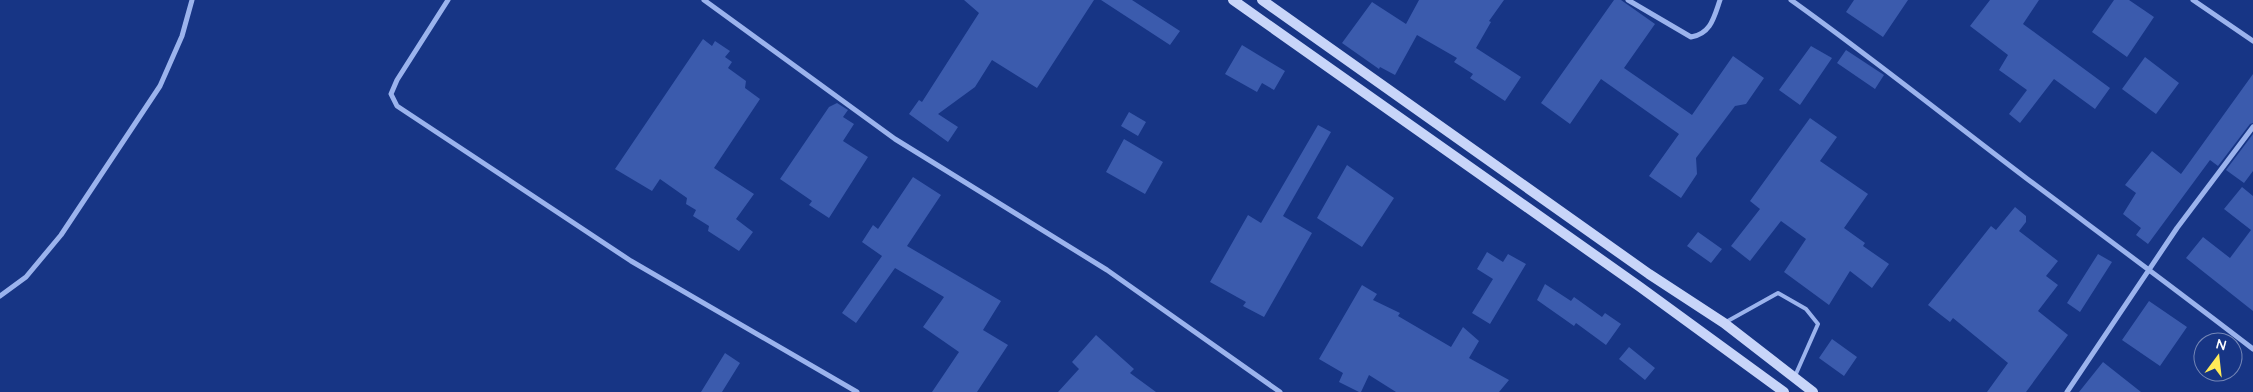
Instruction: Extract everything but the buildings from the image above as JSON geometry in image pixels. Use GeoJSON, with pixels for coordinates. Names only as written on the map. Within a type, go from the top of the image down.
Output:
{"type":"FeatureCollection","features":[{"type":"Feature","properties":{"kind":"main road"},"geometry":{"type":"LineString","coordinates":[[1234,0],[1640,287],[1784,392]]}},
{"type":"Feature","properties":{"kind":"main road"},"geometry":{"type":"LineString","coordinates":[[1262,0],[1649,274],[1724,323],[1813,392]]}},
{"type":"Feature","properties":{"kind":"main road"},"geometry":{"type":"LineString","coordinates":[[1264,22],[1274,9]]}},
{"type":"Feature","properties":{"kind":"street"},"geometry":{"type":"LineString","coordinates":[[0,296],[26,277],[61,235],[160,86],[182,36],[192,0]]}},
{"type":"Feature","properties":{"kind":"street"},"geometry":{"type":"LineString","coordinates":[[448,0],[397,80],[391,94],[397,106],[631,261],[857,392]]}},
{"type":"Feature","properties":{"kind":"street"},"geometry":{"type":"LineString","coordinates":[[704,0],[895,139],[1107,270],[1280,392]]}},
{"type":"Feature","properties":{"kind":"street"},"geometry":{"type":"LineString","coordinates":[[1628,0],[1691,36],[1700,35],[1710,27],[1720,0]]}},
{"type":"Feature","properties":{"kind":"street"},"geometry":{"type":"LineString","coordinates":[[1791,0],[1893,75],[2253,349]]}},
{"type":"Feature","properties":{"kind":"street"},"geometry":{"type":"LineString","coordinates":[[2193,0],[2253,41]]}},
{"type":"Feature","properties":{"kind":"street"},"geometry":{"type":"LineString","coordinates":[[2067,392],[2151,270],[2176,228],[2253,126]]}},
{"type":"Feature","properties":{"kind":"lane"},"geometry":{"type":"LineString","coordinates":[[1724,323],[1778,293],[1806,309],[1818,324],[1794,379]]}}]}
